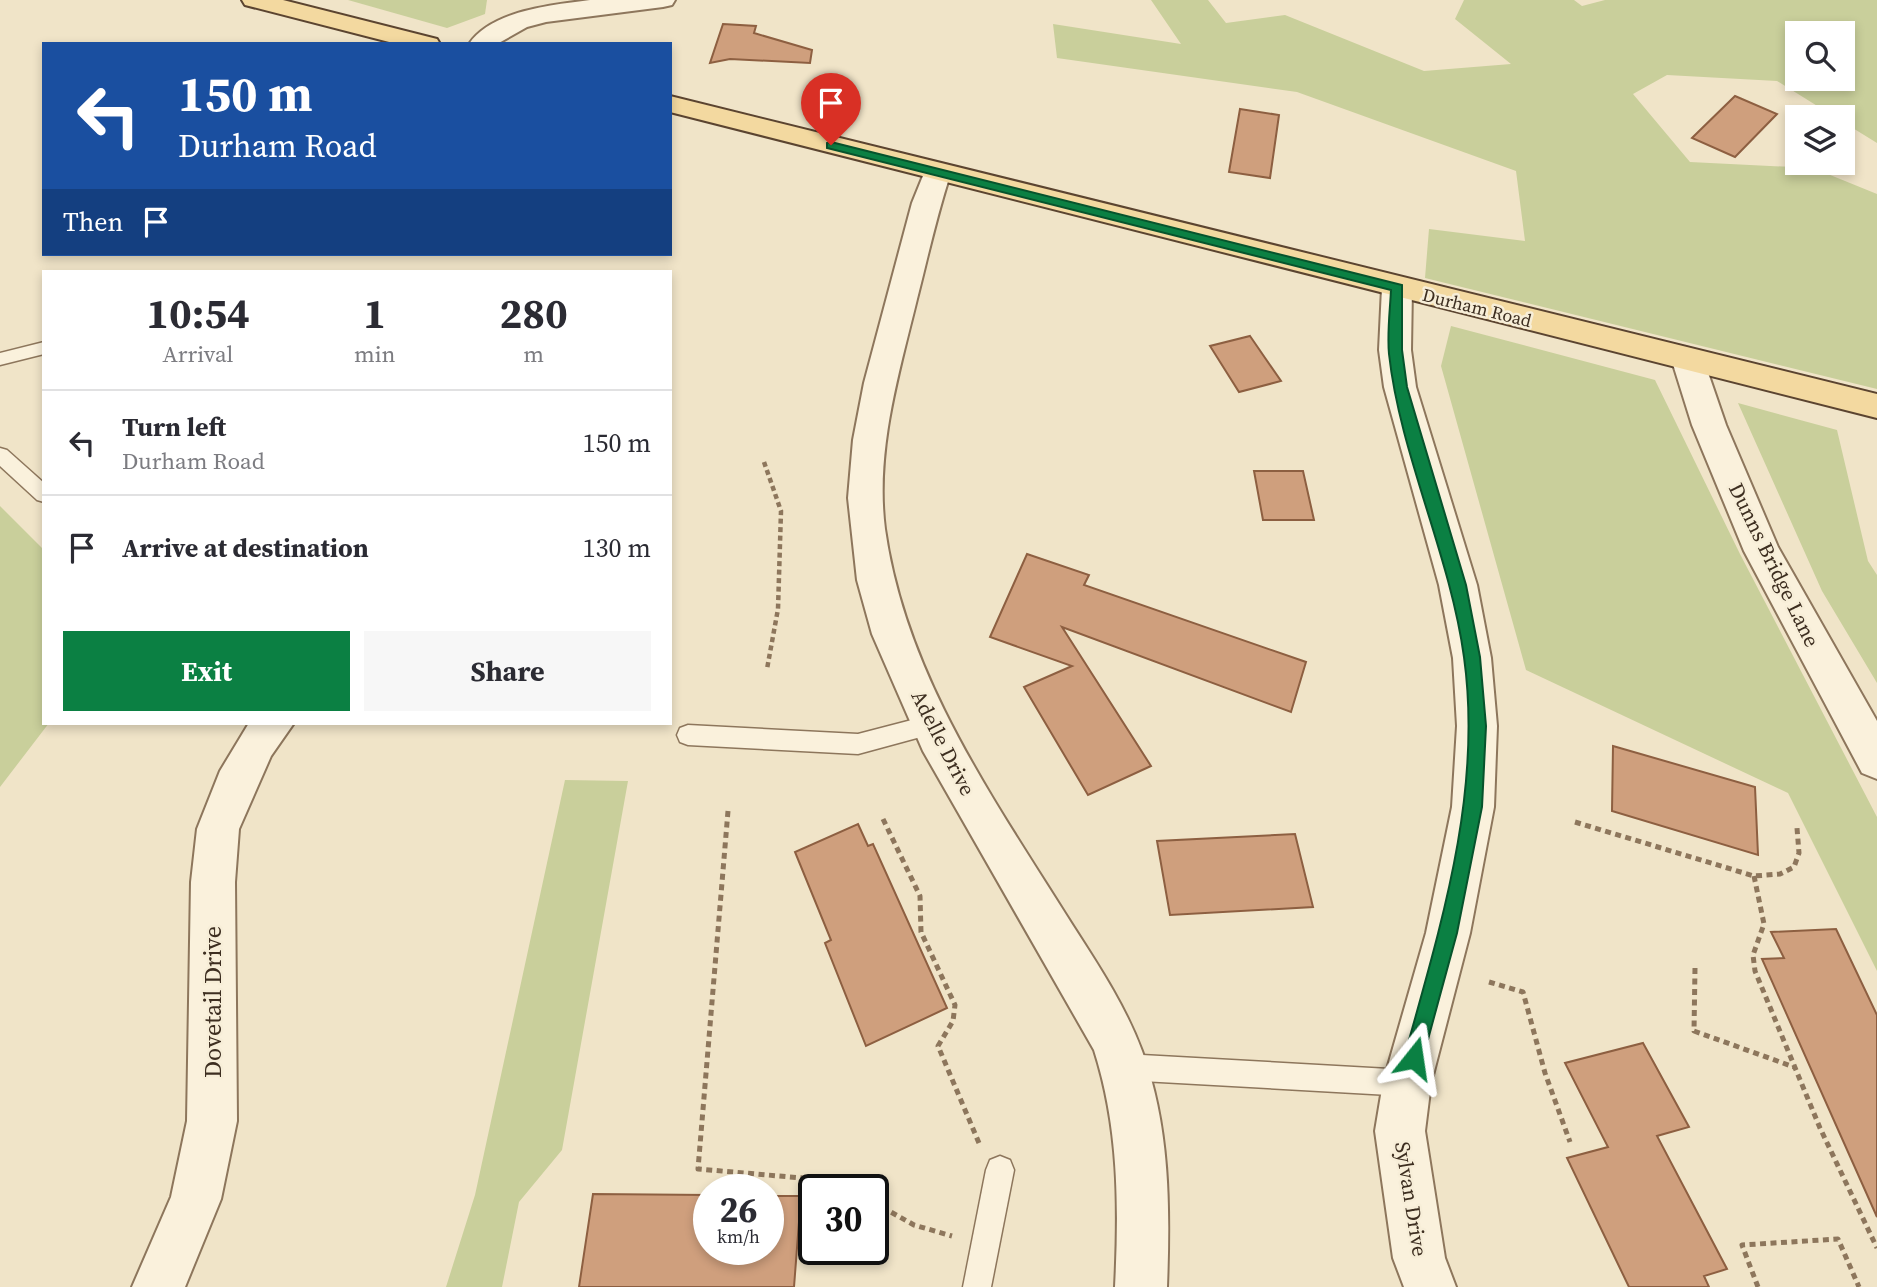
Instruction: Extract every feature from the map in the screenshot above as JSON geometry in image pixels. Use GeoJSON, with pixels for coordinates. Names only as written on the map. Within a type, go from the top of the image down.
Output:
{"type":"FeatureCollection","features":[{"type":"Feature","properties":{"kind":"main road"},"geometry":{"type":"LineString","coordinates":[[254,0],[420,42]]}},
{"type":"Feature","properties":{"kind":"main road","name":"Durham Road"},"geometry":{"type":"LineString","coordinates":[[672,105],[1688,361],[1877,406]]}},
{"type":"Feature","properties":{"kind":"street"},"geometry":{"type":"LineString","coordinates":[[483,42],[491,34],[532,18],[663,0]]}},
{"type":"Feature","properties":{"kind":"street","name":"Adelle Drive"},"geometry":{"type":"LineString","coordinates":[[937,172],[877,399],[866,472],[867,527],[878,586],[898,645],[931,725],[960,781],[1096,1005],[1124,1067],[1138,1132],[1145,1212],[1141,1287]]}},
{"type":"Feature","properties":{"kind":"street","name":"Sylvan Drive"},"geometry":{"type":"LineString","coordinates":[[1397,288],[1395,350],[1401,387],[1458,585],[1472,657],[1477,726],[1474,807],[1448,933],[1407,1083],[1400,1131],[1419,1258],[1430,1287]]}},
{"type":"Feature","properties":{"kind":"street","name":"Dunns Bridge Lane"},"geometry":{"type":"LineString","coordinates":[[1688,361],[1709,425],[1762,551],[1877,760]]}},
{"type":"Feature","properties":{"kind":"street","name":"Dovetail Drive"},"geometry":{"type":"LineString","coordinates":[[158,1287],[196,1199],[212,1121],[213,882],[218,830],[235,785],[257,743],[272,725]]}},
{"type":"Feature","properties":{"kind":"lane"},"geometry":{"type":"LineString","coordinates":[[0,359],[42,348]]}},
{"type":"Feature","properties":{"kind":"lane"},"geometry":{"type":"LineString","coordinates":[[0,456],[42,493]]}},
{"type":"Feature","properties":{"kind":"lane"},"geometry":{"type":"LineString","coordinates":[[688,735],[858,744],[931,725]]}},
{"type":"Feature","properties":{"kind":"lane"},"geometry":{"type":"LineString","coordinates":[[1124,1067],[1407,1083]]}},
{"type":"Feature","properties":{"kind":"lane"},"geometry":{"type":"LineString","coordinates":[[977,1287],[1000,1170]]}},
{"type":"Feature","properties":{"kind":"path"},"geometry":{"type":"LineString","coordinates":[[764,463],[781,511],[778,609],[766,669]]}},
{"type":"Feature","properties":{"kind":"path"},"geometry":{"type":"LineString","coordinates":[[728,811],[698,1169],[798,1178]]}},
{"type":"Feature","properties":{"kind":"path"},"geometry":{"type":"LineString","coordinates":[[883,819],[920,896],[921,932],[955,1004],[953,1021],[938,1046],[981,1147],[1000,1170]]}},
{"type":"Feature","properties":{"kind":"path"},"geometry":{"type":"LineString","coordinates":[[1575,822],[1754,876],[1781,876],[1795,867],[1801,856],[1797,828]]}},
{"type":"Feature","properties":{"kind":"path"},"geometry":{"type":"LineString","coordinates":[[1754,876],[1764,924],[1753,955],[1755,971],[1794,1068],[1877,1248]]}},
{"type":"Feature","properties":{"kind":"path"},"geometry":{"type":"LineString","coordinates":[[1695,968],[1694,1031],[1794,1068]]}},
{"type":"Feature","properties":{"kind":"path"},"geometry":{"type":"LineString","coordinates":[[1489,982],[1523,992],[1545,1073],[1570,1142]]}},
{"type":"Feature","properties":{"kind":"path"},"geometry":{"type":"LineString","coordinates":[[889,1211],[914,1225],[985,1246]]}},
{"type":"Feature","properties":{"kind":"path"},"geometry":{"type":"LineString","coordinates":[[1758,1287],[1742,1245],[1838,1239],[1859,1287]]}},
{"type":"Feature","properties":{"kind":"green space"},"geometry":{"type":"Polygon","coordinates":[[[348,0],[487,0],[485,14],[447,28],[348,0]]]}},
{"type":"Feature","properties":{"kind":"green space"},"geometry":{"type":"Polygon","coordinates":[[[1151,0],[1208,0],[1226,23],[1285,15],[1424,71],[1511,64],[1455,19],[1464,0],[1574,0],[1582,6],[1605,0],[1877,0],[1877,143],[1855,129],[1855,105],[1816,105],[1793,91],[1855,91],[1855,21],[1785,21],[1785,86],[1777,81],[1667,75],[1633,94],[1690,162],[1785,167],[1785,175],[1830,175],[1877,194],[1877,389],[1425,278],[1429,229],[1525,241],[1516,171],[1297,92],[1057,58],[1053,24],[1181,44],[1151,0]]]}},
{"type":"Feature","properties":{"kind":"green space"},"geometry":{"type":"Polygon","coordinates":[[[1451,326],[1655,380],[1740,554],[1877,817],[1877,971],[1788,793],[1526,670],[1441,366],[1451,326]]]}},
{"type":"Feature","properties":{"kind":"green space"},"geometry":{"type":"Polygon","coordinates":[[[1738,403],[1837,430],[1868,561],[1877,575],[1877,683],[1822,591],[1738,403]]]}},
{"type":"Feature","properties":{"kind":"green space"},"geometry":{"type":"Polygon","coordinates":[[[0,506],[42,548],[42,725],[47,725],[0,787],[0,506]]]}},
{"type":"Feature","properties":{"kind":"green space"},"geometry":{"type":"Polygon","coordinates":[[[565,780],[628,781],[562,1150],[519,1202],[502,1287],[446,1287],[475,1195],[565,780]]]}},
{"type":"Feature","properties":{"kind":"building"},"geometry":{"type":"Polygon","coordinates":[[[723,24],[756,26],[754,33],[812,50],[810,63],[730,59],[710,63],[723,24]]]}},
{"type":"Feature","properties":{"kind":"building"},"geometry":{"type":"Polygon","coordinates":[[[1735,96],[1777,114],[1735,157],[1692,138],[1735,96]]]}},
{"type":"Feature","properties":{"kind":"building"},"geometry":{"type":"Polygon","coordinates":[[[1240,109],[1279,115],[1270,178],[1229,172],[1240,109]]]}},
{"type":"Feature","properties":{"kind":"building"},"geometry":{"type":"Polygon","coordinates":[[[1250,336],[1281,381],[1239,392],[1210,346],[1250,336]]]}},
{"type":"Feature","properties":{"kind":"building"},"geometry":{"type":"Polygon","coordinates":[[[1254,471],[1303,471],[1314,520],[1263,520],[1254,471]]]}},
{"type":"Feature","properties":{"kind":"building"},"geometry":{"type":"Polygon","coordinates":[[[1027,554],[1089,575],[1084,585],[1306,662],[1291,712],[1062,627],[1151,766],[1088,795],[1024,687],[1072,666],[990,637],[1027,554]]]}},
{"type":"Feature","properties":{"kind":"building"},"geometry":{"type":"Polygon","coordinates":[[[1613,746],[1755,787],[1758,855],[1612,811],[1613,746]]]}},
{"type":"Feature","properties":{"kind":"building"},"geometry":{"type":"Polygon","coordinates":[[[858,824],[868,846],[873,844],[947,1008],[866,1046],[825,943],[831,940],[795,852],[858,824]]]}},
{"type":"Feature","properties":{"kind":"building"},"geometry":{"type":"Polygon","coordinates":[[[1295,834],[1313,907],[1170,915],[1157,841],[1295,834]]]}},
{"type":"Feature","properties":{"kind":"building"},"geometry":{"type":"Polygon","coordinates":[[[1836,929],[1877,1015],[1877,1217],[1762,959],[1784,958],[1771,932],[1836,929]]]}},
{"type":"Feature","properties":{"kind":"building"},"geometry":{"type":"Polygon","coordinates":[[[1643,1043],[1689,1127],[1657,1136],[1727,1269],[1704,1276],[1709,1287],[1629,1287],[1567,1158],[1608,1147],[1565,1063],[1643,1043]]]}},
{"type":"Feature","properties":{"kind":"building"},"geometry":{"type":"Polygon","coordinates":[[[593,1194],[693,1195],[693,1265],[784,1265],[784,1196],[798,1196],[794,1287],[579,1287],[593,1194]]]}},
{"type":"Feature","properties":{"kind":"route"},"geometry":{"type":"LineString","coordinates":[[831,145],[1397,288],[1395,350],[1401,387],[1458,585],[1472,657],[1477,726],[1474,807],[1448,933],[1414,1058]]}}]}
